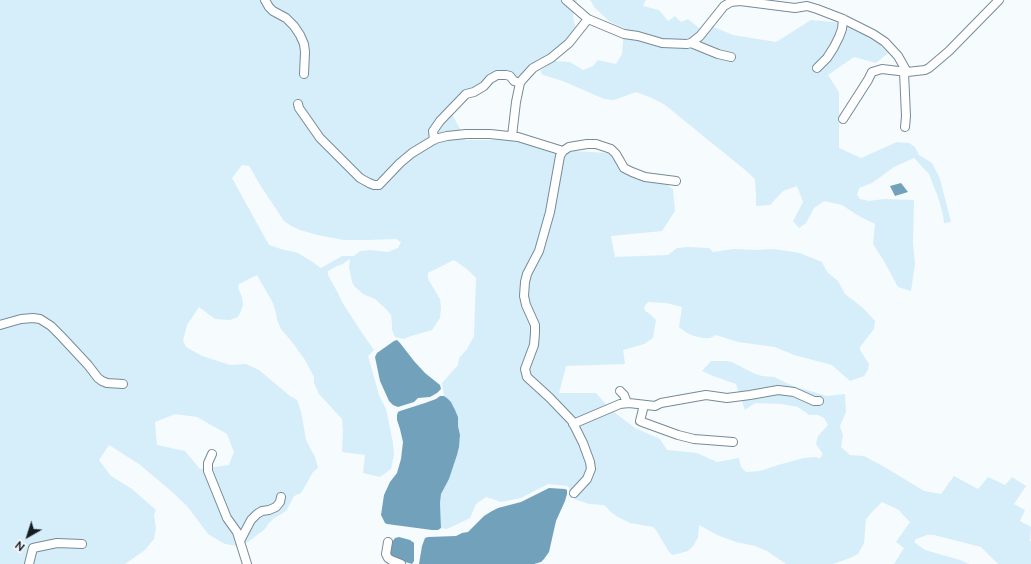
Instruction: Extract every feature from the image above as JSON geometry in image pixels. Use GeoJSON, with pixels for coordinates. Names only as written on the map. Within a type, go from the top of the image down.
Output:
{"type":"FeatureCollection","features":[{"type":"Feature","properties":{"kind":"street"},"geometry":{"type":"LineString","coordinates":[[265,0],[273,11],[286,18],[294,26],[300,35],[304,44],[305,52],[304,74]]}},
{"type":"Feature","properties":{"kind":"street"},"geometry":{"type":"LineString","coordinates":[[566,0],[588,19],[624,34],[638,36],[662,43],[687,44],[692,43],[700,36],[724,6],[731,2],[736,1],[795,8],[807,6],[817,9],[843,19],[873,34],[885,42],[898,56],[905,72],[905,127]]}},
{"type":"Feature","properties":{"kind":"street"},"geometry":{"type":"LineString","coordinates":[[843,119],[872,72],[882,69],[905,72],[925,70],[929,68],[949,51],[999,0]]}},
{"type":"Feature","properties":{"kind":"street"},"geometry":{"type":"LineString","coordinates":[[512,136],[520,83],[533,68],[551,58],[569,43],[588,19]]}},
{"type":"Feature","properties":{"kind":"street"},"geometry":{"type":"LineString","coordinates":[[817,68],[827,58],[839,38],[843,19]]}},
{"type":"Feature","properties":{"kind":"street"},"geometry":{"type":"LineString","coordinates":[[692,43],[731,58]]}},
{"type":"Feature","properties":{"kind":"street"},"geometry":{"type":"LineString","coordinates":[[434,140],[433,130],[466,94],[474,92],[484,86],[497,74],[510,76],[514,81],[520,83]]}},
{"type":"Feature","properties":{"kind":"street"},"geometry":{"type":"LineString","coordinates":[[298,104],[299,108],[320,138],[360,178],[374,185],[379,185],[412,153],[434,140],[447,136],[466,134],[512,136],[563,151]]}},
{"type":"Feature","properties":{"kind":"street"},"geometry":{"type":"LineString","coordinates":[[574,493],[587,479],[591,469],[583,443],[573,424],[563,411],[527,378],[526,369],[534,345],[535,325],[526,305],[524,296],[525,282],[527,274],[539,251],[543,239],[550,212],[560,156],[563,151],[569,147],[596,144],[611,149],[616,154],[624,168],[632,172],[644,177],[676,181]]}},
{"type":"Feature","properties":{"kind":"street"},"geometry":{"type":"LineString","coordinates":[[0,325],[27,318],[40,320],[51,326],[61,336],[102,382],[123,384]]}},
{"type":"Feature","properties":{"kind":"street"},"geometry":{"type":"LineString","coordinates":[[573,424],[620,404],[655,406],[706,395],[727,398],[778,390],[794,392],[814,401],[820,401]]}},
{"type":"Feature","properties":{"kind":"street"},"geometry":{"type":"LineString","coordinates":[[620,392],[624,395],[627,404]]}},
{"type":"Feature","properties":{"kind":"street"},"geometry":{"type":"LineString","coordinates":[[644,405],[640,421],[678,435],[733,442]]}},
{"type":"Feature","properties":{"kind":"street"},"geometry":{"type":"LineString","coordinates":[[212,454],[208,463],[208,471],[227,518],[237,532],[247,564]]}},
{"type":"Feature","properties":{"kind":"street"},"geometry":{"type":"LineString","coordinates":[[240,542],[251,520],[262,511],[276,507],[282,497]]}},
{"type":"Feature","properties":{"kind":"street"},"geometry":{"type":"LineString","coordinates":[[388,542],[386,554],[388,558],[401,564]]}},
{"type":"Feature","properties":{"kind":"street"},"geometry":{"type":"LineString","coordinates":[[29,564],[33,548],[57,543],[82,544]]}},
{"type":"Feature","properties":{"kind":"shaded area"},"geometry":{"type":"Polygon","coordinates":[[[0,0],[577,0],[573,16],[576,32],[552,56],[517,80],[503,78],[476,94],[458,100],[453,116],[466,140],[510,140],[556,150],[608,153],[632,168],[656,177],[673,189],[675,211],[662,231],[611,236],[615,257],[668,255],[677,248],[688,247],[709,248],[713,252],[734,249],[773,249],[800,253],[822,262],[827,272],[838,281],[845,294],[863,308],[875,321],[874,329],[860,347],[860,350],[869,364],[868,370],[864,376],[850,381],[832,365],[794,355],[775,347],[738,342],[716,335],[710,338],[694,336],[679,327],[682,307],[666,303],[648,302],[644,307],[645,311],[656,320],[653,338],[644,344],[623,350],[625,364],[566,366],[559,393],[596,393],[610,409],[635,428],[660,439],[667,450],[697,453],[717,462],[739,458],[741,467],[746,472],[760,471],[804,458],[820,458],[823,454],[816,444],[818,436],[828,425],[824,418],[818,415],[809,415],[798,407],[782,404],[755,403],[745,410],[736,384],[702,371],[711,361],[732,362],[753,373],[762,376],[774,377],[793,386],[827,396],[845,394],[846,412],[840,426],[843,436],[841,447],[850,455],[864,456],[924,491],[941,494],[954,476],[978,489],[988,477],[1005,485],[1012,477],[1026,486],[1014,504],[1025,510],[1020,521],[1031,527],[1031,564],[998,564],[981,547],[934,535],[927,535],[916,539],[914,542],[925,550],[969,564],[894,564],[904,548],[896,542],[910,522],[899,510],[882,502],[866,519],[864,543],[858,554],[833,564],[786,564],[767,551],[717,535],[699,525],[698,537],[694,545],[688,551],[673,555],[669,552],[653,527],[630,523],[612,513],[604,505],[589,504],[574,499],[568,486],[548,484],[521,498],[501,502],[486,497],[476,504],[470,518],[447,529],[441,528],[441,494],[449,479],[457,455],[460,435],[458,417],[447,398],[444,396],[442,383],[458,365],[459,358],[467,349],[474,336],[476,278],[467,269],[454,260],[428,273],[428,279],[440,299],[440,318],[432,330],[404,339],[395,337],[392,330],[391,315],[386,309],[375,299],[363,294],[354,286],[349,267],[349,259],[343,264],[328,271],[328,275],[342,302],[374,350],[368,356],[379,395],[386,409],[393,443],[394,454],[391,469],[380,477],[363,473],[365,455],[342,452],[342,419],[319,394],[314,383],[314,377],[305,360],[281,329],[273,303],[257,275],[239,284],[238,288],[242,297],[243,305],[238,317],[230,320],[215,319],[199,307],[187,325],[183,340],[186,347],[202,356],[230,365],[246,364],[259,370],[297,400],[301,411],[306,440],[315,457],[318,468],[313,472],[301,493],[294,496],[286,511],[273,519],[265,529],[248,542],[238,546],[225,544],[208,534],[187,506],[171,491],[139,464],[109,445],[99,460],[111,476],[132,489],[156,510],[154,515],[156,528],[154,539],[145,550],[125,564],[0,564],[0,0]],[[242,165],[232,178],[269,245],[298,253],[321,268],[342,256],[354,256],[360,251],[371,250],[388,252],[398,248],[401,242],[396,239],[344,240],[317,235],[291,226],[284,221],[249,166],[242,165]],[[175,414],[155,422],[157,445],[185,451],[200,469],[229,465],[234,452],[227,434],[197,417],[175,414]]]}},
{"type":"Feature","properties":{"kind":"shaded area"},"geometry":{"type":"Polygon","coordinates":[[[590,0],[646,0],[643,6],[659,10],[668,21],[675,16],[681,22],[688,19],[699,28],[707,24],[733,35],[776,42],[811,20],[842,23],[874,38],[888,53],[876,63],[854,57],[828,75],[839,92],[839,148],[861,158],[897,142],[909,143],[915,147],[919,155],[932,163],[940,179],[951,222],[944,223],[938,197],[929,174],[914,158],[894,167],[872,183],[859,188],[857,195],[860,199],[869,201],[884,199],[914,200],[913,243],[915,263],[911,291],[898,287],[873,244],[875,224],[842,205],[824,201],[814,208],[806,223],[799,228],[793,221],[803,202],[797,186],[783,191],[770,205],[756,206],[755,179],[665,105],[636,92],[614,100],[604,99],[563,81],[543,75],[540,71],[554,61],[570,62],[583,70],[593,66],[598,60],[616,64],[622,54],[624,28],[610,22],[595,8],[590,0]]]}},
{"type":"Feature","properties":{"kind":"water"},"geometry":{"type":"Polygon","coordinates":[[[901,183],[908,192],[895,196],[890,186],[901,183]]]}},
{"type":"Feature","properties":{"kind":"water"},"geometry":{"type":"Polygon","coordinates":[[[397,340],[425,373],[440,385],[441,389],[430,397],[418,398],[414,402],[398,407],[389,401],[380,381],[375,357],[377,353],[397,340]]]}},
{"type":"Feature","properties":{"kind":"water"},"geometry":{"type":"Polygon","coordinates":[[[440,396],[444,396],[451,402],[458,417],[460,435],[457,455],[449,479],[441,494],[441,528],[438,530],[432,530],[387,524],[381,515],[384,495],[390,482],[397,473],[401,459],[403,442],[397,420],[398,412],[436,399],[440,396]]]}},
{"type":"Feature","properties":{"kind":"water"},"geometry":{"type":"Polygon","coordinates":[[[549,488],[565,489],[567,490],[567,494],[556,521],[549,552],[541,562],[534,564],[419,564],[425,538],[456,536],[468,532],[484,516],[492,511],[521,502],[549,488]]]}},
{"type":"Feature","properties":{"kind":"water"},"geometry":{"type":"Polygon","coordinates":[[[399,537],[410,540],[414,543],[414,561],[412,564],[392,558],[390,554],[390,545],[395,538],[399,537]]]}}]}
